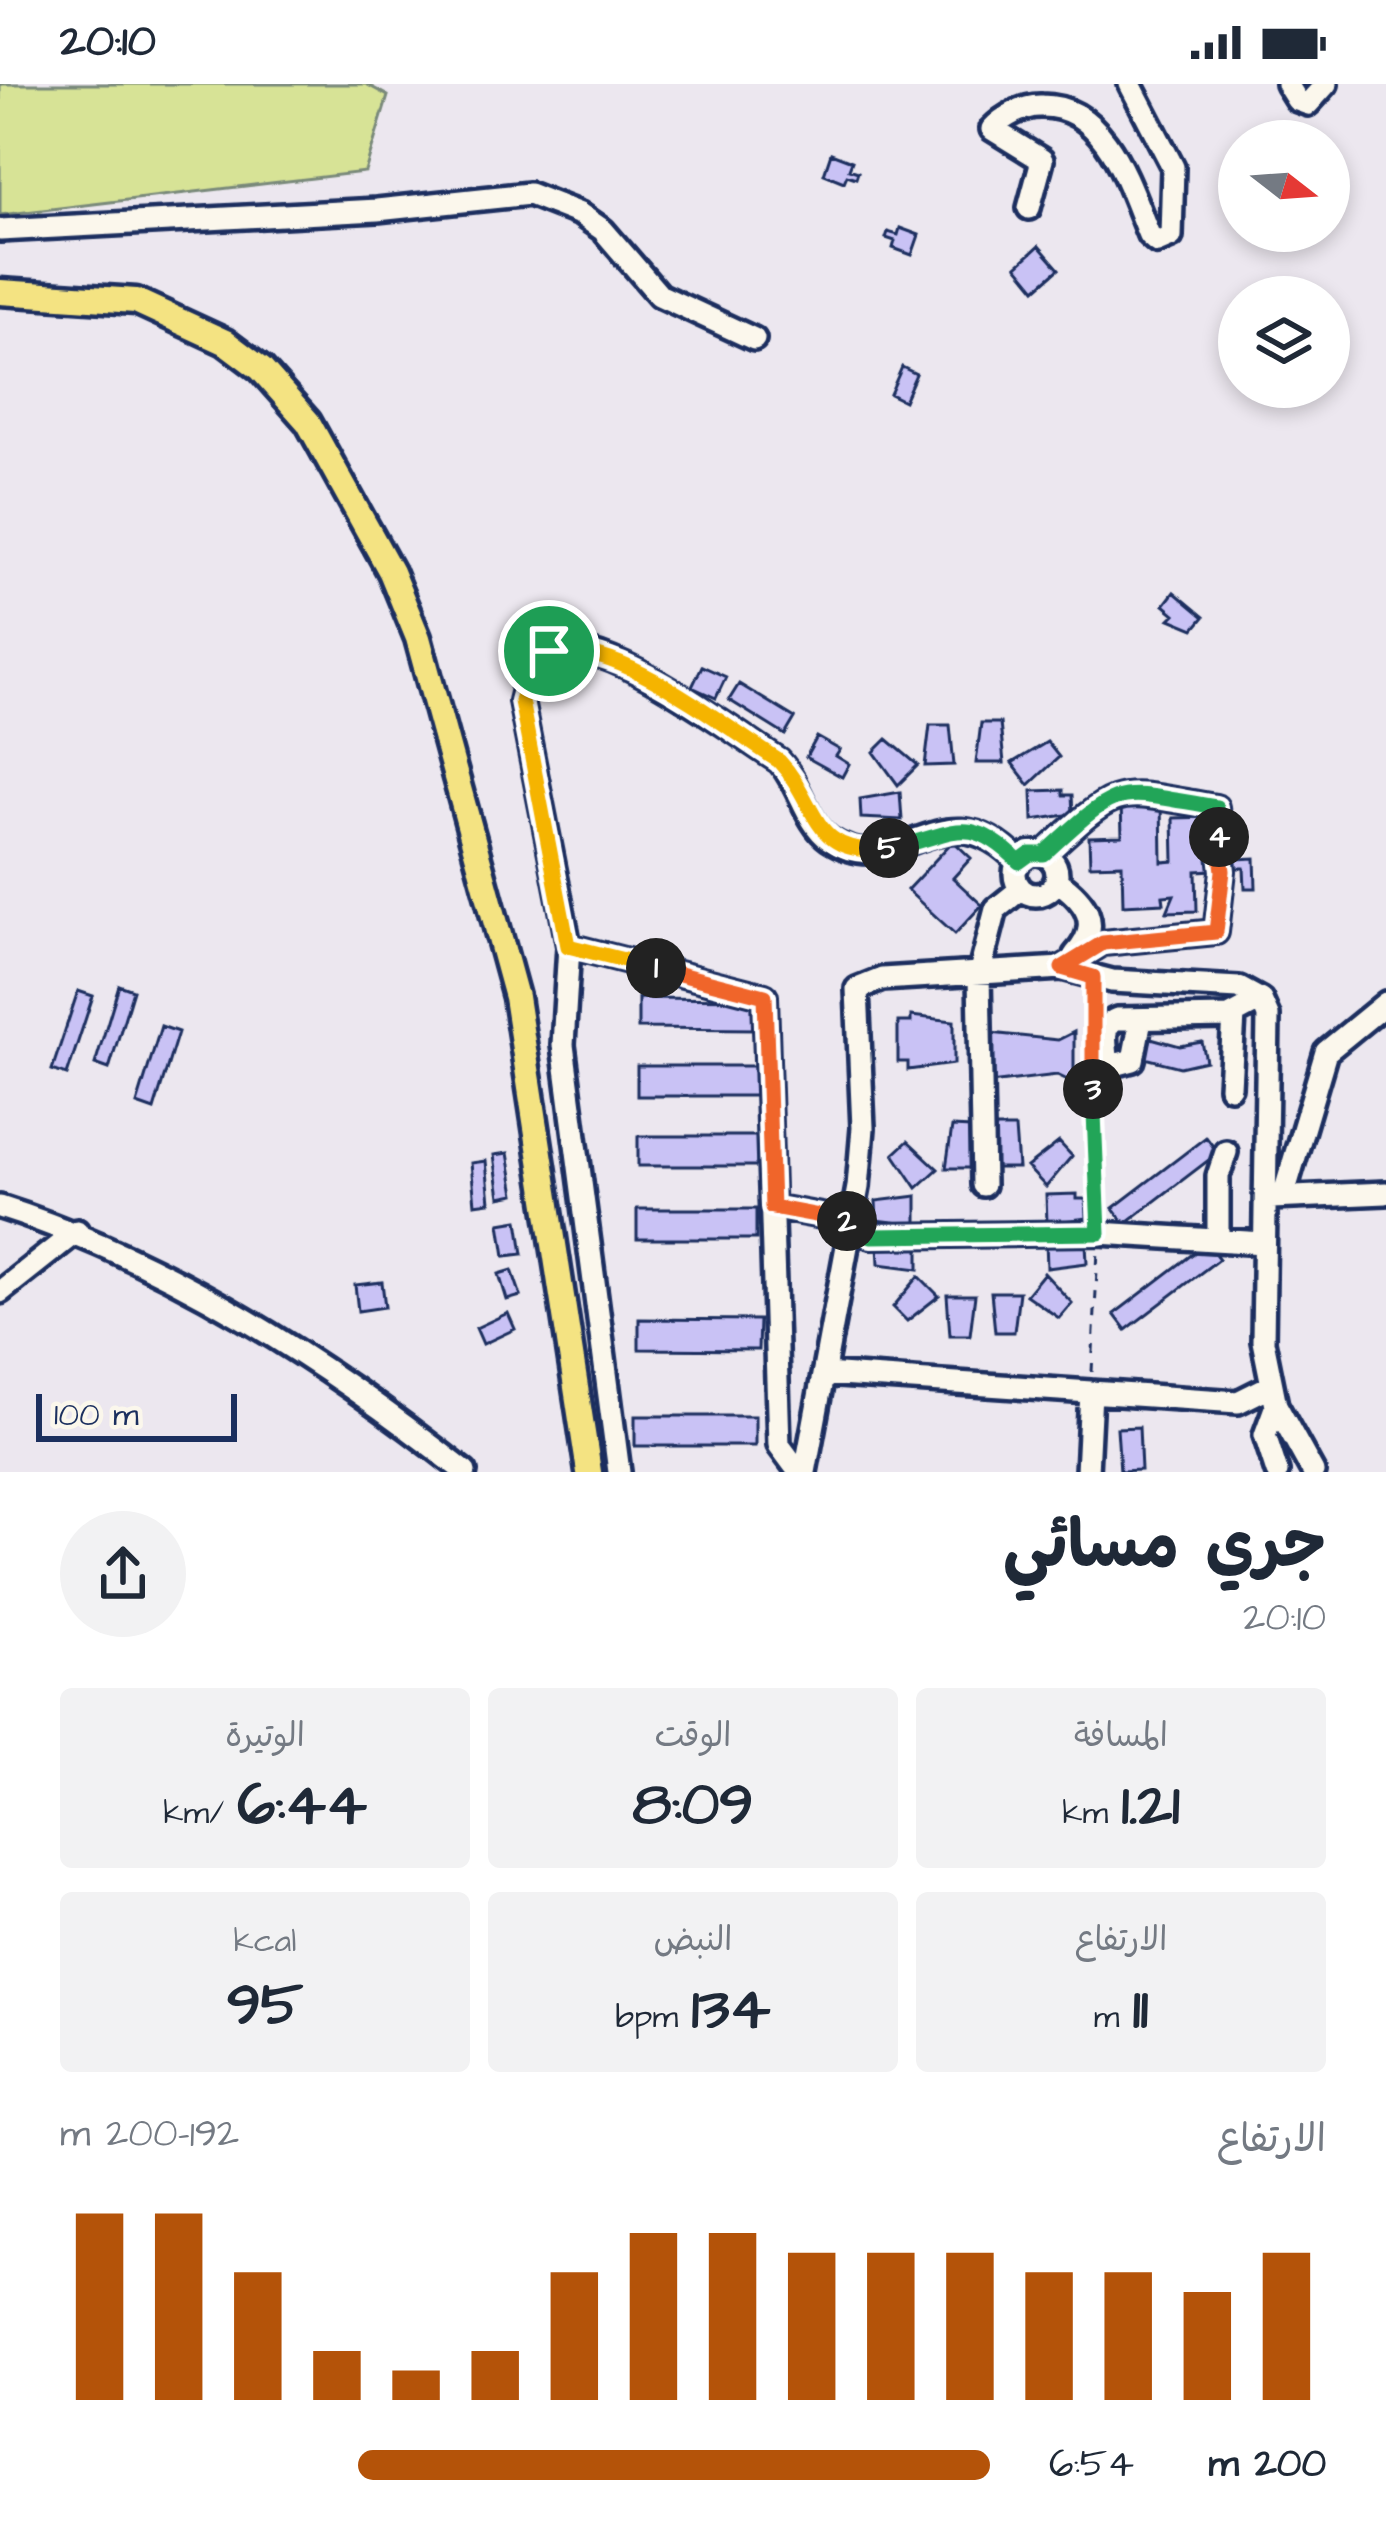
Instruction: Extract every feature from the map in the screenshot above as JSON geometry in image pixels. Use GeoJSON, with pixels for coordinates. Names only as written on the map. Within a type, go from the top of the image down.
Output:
{"type":"FeatureCollection","features":[{"type":"Feature","properties":{"kind":"main road"},"geometry":{"type":"LineString","coordinates":[[0,292],[136,301],[225,342],[260,369],[308,422],[391,572],[418,638],[516,997],[589,1472]]}},
{"type":"Feature","properties":{"kind":"street"},"geometry":{"type":"LineString","coordinates":[[1029,208],[1042,160],[992,129],[1023,109],[1052,107],[1098,134],[1115,157],[1149,235],[1157,242],[1171,236],[1173,167],[1130,84]]}},
{"type":"Feature","properties":{"kind":"street"},"geometry":{"type":"LineString","coordinates":[[1287,84],[1297,100],[1307,104],[1326,84]]}},
{"type":"Feature","properties":{"kind":"street"},"geometry":{"type":"LineString","coordinates":[[0,230],[377,210],[530,194],[580,214],[602,230],[659,296],[754,339]]}},
{"type":"Feature","properties":{"kind":"street"},"geometry":{"type":"LineString","coordinates":[[619,1472],[563,1045],[568,946],[521,701],[530,668],[549,651],[579,647],[602,654],[779,761],[795,778],[824,836],[841,845],[880,850],[971,828],[994,837],[1019,862]]}},
{"type":"Feature","properties":{"kind":"street"},"geometry":{"type":"LineString","coordinates":[[1044,854],[1103,800],[1125,792],[1216,807],[1223,871],[1216,932],[1103,943],[1062,968]]}},
{"type":"Feature","properties":{"kind":"street"},"geometry":{"type":"LineString","coordinates":[[1057,880],[1041,895],[1021,889],[1015,876],[1019,862],[1030,854],[1044,854],[1055,864],[1057,880],[1083,898],[1090,925],[1084,945],[1062,968]]}},
{"type":"Feature","properties":{"kind":"street"},"geometry":{"type":"LineString","coordinates":[[983,1185],[979,975],[996,909],[1021,889]]}},
{"type":"Feature","properties":{"kind":"street"},"geometry":{"type":"LineString","coordinates":[[568,946],[765,996],[779,1445],[802,1472]]}},
{"type":"Feature","properties":{"kind":"street"},"geometry":{"type":"LineString","coordinates":[[802,1472],[854,1222],[863,1127],[857,989],[882,979],[1062,968],[1093,977],[1239,988],[1262,1000],[1268,1016],[1274,1198]]}},
{"type":"Feature","properties":{"kind":"street"},"geometry":{"type":"LineString","coordinates":[[1141,1018],[1234,1015],[1262,1000]]}},
{"type":"Feature","properties":{"kind":"street"},"geometry":{"type":"LineString","coordinates":[[1313,1472],[1273,1396],[1263,1341],[1264,1243],[1274,1198],[1326,1052],[1386,1003]]}},
{"type":"Feature","properties":{"kind":"street"},"geometry":{"type":"LineString","coordinates":[[1230,1087],[1234,1015]]}},
{"type":"Feature","properties":{"kind":"street"},"geometry":{"type":"LineString","coordinates":[[1218,1240],[1219,1177],[1226,1152]]}},
{"type":"Feature","properties":{"kind":"street"},"geometry":{"type":"LineString","coordinates":[[1274,1198],[1386,1193]]}},
{"type":"Feature","properties":{"kind":"street"},"geometry":{"type":"LineString","coordinates":[[0,1207],[76,1231],[144,1261],[386,1410],[465,1472]]}},
{"type":"Feature","properties":{"kind":"street"},"geometry":{"type":"LineString","coordinates":[[772,1207],[854,1222],[871,1236],[1099,1233],[1264,1243]]}},
{"type":"Feature","properties":{"kind":"street"},"geometry":{"type":"LineString","coordinates":[[0,1292],[76,1231]]}},
{"type":"Feature","properties":{"kind":"street"},"geometry":{"type":"LineString","coordinates":[[824,1374],[1238,1402],[1273,1396]]}},
{"type":"Feature","properties":{"kind":"street"},"geometry":{"type":"LineString","coordinates":[[1087,1472],[1091,1392]]}},
{"type":"Feature","properties":{"kind":"street"},"geometry":{"type":"LineString","coordinates":[[1273,1396],[1265,1436],[1276,1472]]}},
{"type":"Feature","properties":{"kind":"path"},"geometry":{"type":"LineString","coordinates":[[1093,977],[1093,1024]]}},
{"type":"Feature","properties":{"kind":"path"},"geometry":{"type":"LineString","coordinates":[[1091,1392],[1099,1233],[1093,1071]]}},
{"type":"Feature","properties":{"kind":"green space"},"geometry":{"type":"Polygon","coordinates":[[[0,84],[366,84],[388,96],[365,172],[0,215],[0,84]]]}},
{"type":"Feature","properties":{"kind":"building"},"geometry":{"type":"Polygon","coordinates":[[[831,153],[852,161],[849,169],[858,172],[856,178],[847,175],[844,182],[824,174],[831,153]]]}},
{"type":"Feature","properties":{"kind":"building"},"geometry":{"type":"Polygon","coordinates":[[[900,228],[919,235],[912,255],[893,248],[895,241],[886,238],[888,232],[898,235],[900,228]]]}},
{"type":"Feature","properties":{"kind":"building"},"geometry":{"type":"Polygon","coordinates":[[[1039,246],[1059,269],[1036,289],[1017,266],[1039,246]]]}},
{"type":"Feature","properties":{"kind":"building"},"geometry":{"type":"Polygon","coordinates":[[[902,367],[916,374],[904,401],[890,394],[902,367]]]}},
{"type":"Feature","properties":{"kind":"building"},"geometry":{"type":"Polygon","coordinates":[[[1174,592],[1204,617],[1194,629],[1170,619],[1175,614],[1164,605],[1174,592]]]}},
{"type":"Feature","properties":{"kind":"building"},"geometry":{"type":"Polygon","coordinates":[[[702,666],[726,677],[716,698],[692,687],[702,666]]]}},
{"type":"Feature","properties":{"kind":"building"},"geometry":{"type":"Polygon","coordinates":[[[739,684],[795,718],[785,735],[729,700],[739,684]]]}},
{"type":"Feature","properties":{"kind":"building"},"geometry":{"type":"Polygon","coordinates":[[[981,723],[1000,723],[1004,763],[976,763],[981,723]]]}},
{"type":"Feature","properties":{"kind":"building"},"geometry":{"type":"Polygon","coordinates":[[[930,725],[950,725],[954,765],[925,766],[930,725]]]}},
{"type":"Feature","properties":{"kind":"building"},"geometry":{"type":"Polygon","coordinates":[[[817,737],[840,750],[836,756],[849,764],[842,777],[806,757],[817,737]]]}},
{"type":"Feature","properties":{"kind":"building"},"geometry":{"type":"Polygon","coordinates":[[[887,739],[918,765],[898,785],[874,752],[887,739]]]}},
{"type":"Feature","properties":{"kind":"building"},"geometry":{"type":"Polygon","coordinates":[[[1047,742],[1059,757],[1029,785],[1012,763],[1047,742]]]}},
{"type":"Feature","properties":{"kind":"building"},"geometry":{"type":"Polygon","coordinates":[[[1063,790],[1063,795],[1072,795],[1073,814],[1033,820],[1032,791],[1063,790]]]}},
{"type":"Feature","properties":{"kind":"building"},"geometry":{"type":"Polygon","coordinates":[[[900,792],[902,820],[861,818],[860,799],[900,792]]]}},
{"type":"Feature","properties":{"kind":"building"},"geometry":{"type":"Polygon","coordinates":[[[1161,800],[1162,862],[1174,861],[1173,818],[1213,817],[1214,870],[1196,871],[1197,911],[1167,912],[1174,895],[1163,896],[1164,903],[1123,905],[1122,864],[1090,865],[1089,837],[1122,836],[1121,802],[1161,800]]]}},
{"type":"Feature","properties":{"kind":"building"},"geometry":{"type":"Polygon","coordinates":[[[953,841],[971,858],[953,878],[982,905],[955,934],[907,890],[953,841]]]}},
{"type":"Feature","properties":{"kind":"building"},"geometry":{"type":"Polygon","coordinates":[[[1255,858],[1256,888],[1245,888],[1244,868],[1236,868],[1236,859],[1255,858]]]}},
{"type":"Feature","properties":{"kind":"building"},"geometry":{"type":"Polygon","coordinates":[[[119,985],[133,990],[109,1069],[95,1064],[119,985]]]}},
{"type":"Feature","properties":{"kind":"building"},"geometry":{"type":"Polygon","coordinates":[[[78,991],[93,996],[67,1075],[52,1070],[78,991]]]}},
{"type":"Feature","properties":{"kind":"building"},"geometry":{"type":"Polygon","coordinates":[[[638,998],[757,999],[757,1029],[638,1028],[638,998]]]}},
{"type":"Feature","properties":{"kind":"building"},"geometry":{"type":"Polygon","coordinates":[[[911,1016],[954,1021],[954,1064],[908,1070],[908,1062],[898,1062],[898,1022],[911,1022],[911,1016]]]}},
{"type":"Feature","properties":{"kind":"building"},"geometry":{"type":"Polygon","coordinates":[[[161,1026],[178,1032],[154,1110],[137,1104],[161,1026]]]}},
{"type":"Feature","properties":{"kind":"building"},"geometry":{"type":"Polygon","coordinates":[[[1074,1032],[1074,1083],[1057,1075],[990,1083],[990,1033],[1058,1040],[1074,1032]]]}},
{"type":"Feature","properties":{"kind":"building"},"geometry":{"type":"Polygon","coordinates":[[[1151,1038],[1180,1046],[1202,1042],[1206,1061],[1180,1067],[1145,1058],[1151,1038]]]}},
{"type":"Feature","properties":{"kind":"building"},"geometry":{"type":"Polygon","coordinates":[[[637,1066],[756,1066],[756,1096],[637,1096],[637,1066]]]}},
{"type":"Feature","properties":{"kind":"building"},"geometry":{"type":"Polygon","coordinates":[[[952,1127],[971,1128],[974,1168],[946,1168],[952,1127]]]}},
{"type":"Feature","properties":{"kind":"building"},"geometry":{"type":"Polygon","coordinates":[[[996,1128],[1015,1128],[1018,1168],[990,1168],[996,1128]]]}},
{"type":"Feature","properties":{"kind":"building"},"geometry":{"type":"Polygon","coordinates":[[[638,1136],[758,1136],[757,1166],[638,1166],[638,1136]]]}},
{"type":"Feature","properties":{"kind":"building"},"geometry":{"type":"Polygon","coordinates":[[[1206,1137],[1218,1153],[1125,1224],[1113,1208],[1206,1137]]]}},
{"type":"Feature","properties":{"kind":"building"},"geometry":{"type":"Polygon","coordinates":[[[908,1141],[938,1169],[917,1188],[894,1154],[908,1141]]]}},
{"type":"Feature","properties":{"kind":"building"},"geometry":{"type":"Polygon","coordinates":[[[1059,1142],[1072,1156],[1046,1187],[1027,1167],[1059,1142]]]}},
{"type":"Feature","properties":{"kind":"building"},"geometry":{"type":"Polygon","coordinates":[[[508,1153],[515,1194],[500,1197],[494,1155],[508,1153]]]}},
{"type":"Feature","properties":{"kind":"building"},"geometry":{"type":"Polygon","coordinates":[[[486,1161],[490,1202],[475,1204],[471,1163],[486,1161]]]}},
{"type":"Feature","properties":{"kind":"building"},"geometry":{"type":"Polygon","coordinates":[[[1077,1194],[1077,1199],[1086,1199],[1087,1218],[1047,1223],[1046,1195],[1077,1194]]]}},
{"type":"Feature","properties":{"kind":"building"},"geometry":{"type":"Polygon","coordinates":[[[917,1196],[917,1225],[877,1220],[876,1201],[917,1196]]]}},
{"type":"Feature","properties":{"kind":"building"},"geometry":{"type":"Polygon","coordinates":[[[637,1209],[756,1209],[756,1239],[637,1239],[637,1209]]]}},
{"type":"Feature","properties":{"kind":"building"},"geometry":{"type":"Polygon","coordinates":[[[518,1220],[523,1254],[505,1256],[500,1223],[518,1220]]]}},
{"type":"Feature","properties":{"kind":"building"},"geometry":{"type":"Polygon","coordinates":[[[919,1240],[919,1269],[879,1264],[878,1245],[919,1240]]]}},
{"type":"Feature","properties":{"kind":"building"},"geometry":{"type":"Polygon","coordinates":[[[1046,1240],[1086,1243],[1087,1263],[1047,1268],[1046,1240]]]}},
{"type":"Feature","properties":{"kind":"building"},"geometry":{"type":"Polygon","coordinates":[[[1207,1243],[1219,1259],[1126,1330],[1114,1314],[1207,1243]]]}},
{"type":"Feature","properties":{"kind":"building"},"geometry":{"type":"Polygon","coordinates":[[[512,1270],[521,1296],[507,1300],[499,1274],[512,1270]]]}},
{"type":"Feature","properties":{"kind":"building"},"geometry":{"type":"Polygon","coordinates":[[[1044,1273],[1072,1303],[1059,1318],[1026,1295],[1044,1273]]]}},
{"type":"Feature","properties":{"kind":"building"},"geometry":{"type":"Polygon","coordinates":[[[919,1276],[939,1296],[907,1321],[893,1307],[919,1276]]]}},
{"type":"Feature","properties":{"kind":"building"},"geometry":{"type":"Polygon","coordinates":[[[382,1282],[385,1307],[358,1311],[355,1285],[382,1282]]]}},
{"type":"Feature","properties":{"kind":"building"},"geometry":{"type":"Polygon","coordinates":[[[991,1292],[1019,1292],[1014,1332],[995,1332],[991,1292]]]}},
{"type":"Feature","properties":{"kind":"building"},"geometry":{"type":"Polygon","coordinates":[[[947,1295],[975,1295],[970,1335],[950,1335],[947,1295]]]}},
{"type":"Feature","properties":{"kind":"building"},"geometry":{"type":"Polygon","coordinates":[[[508,1313],[515,1329],[483,1344],[476,1328],[508,1313]]]}},
{"type":"Feature","properties":{"kind":"building"},"geometry":{"type":"Polygon","coordinates":[[[639,1319],[759,1320],[758,1350],[639,1349],[639,1319]]]}},
{"type":"Feature","properties":{"kind":"building"},"geometry":{"type":"Polygon","coordinates":[[[635,1416],[755,1416],[755,1446],[635,1446],[635,1416]]]}},
{"type":"Feature","properties":{"kind":"building"},"geometry":{"type":"Polygon","coordinates":[[[1139,1427],[1141,1470],[1120,1471],[1117,1428],[1139,1427]]]}},
{"type":"Feature","properties":{"kind":"route"},"geometry":{"type":"LineString","coordinates":[[579,647],[602,654],[779,761],[795,778],[824,836],[841,845],[880,850],[947,830],[971,828],[994,837],[1019,862],[1030,854],[1044,854],[1103,800],[1125,792],[1216,807],[1223,871],[1216,932],[1103,943],[1062,968],[1093,977],[1099,1233],[871,1236],[854,1222],[772,1207],[765,996],[568,946],[526,748],[521,701],[530,668],[549,651],[579,647]]}}]}
